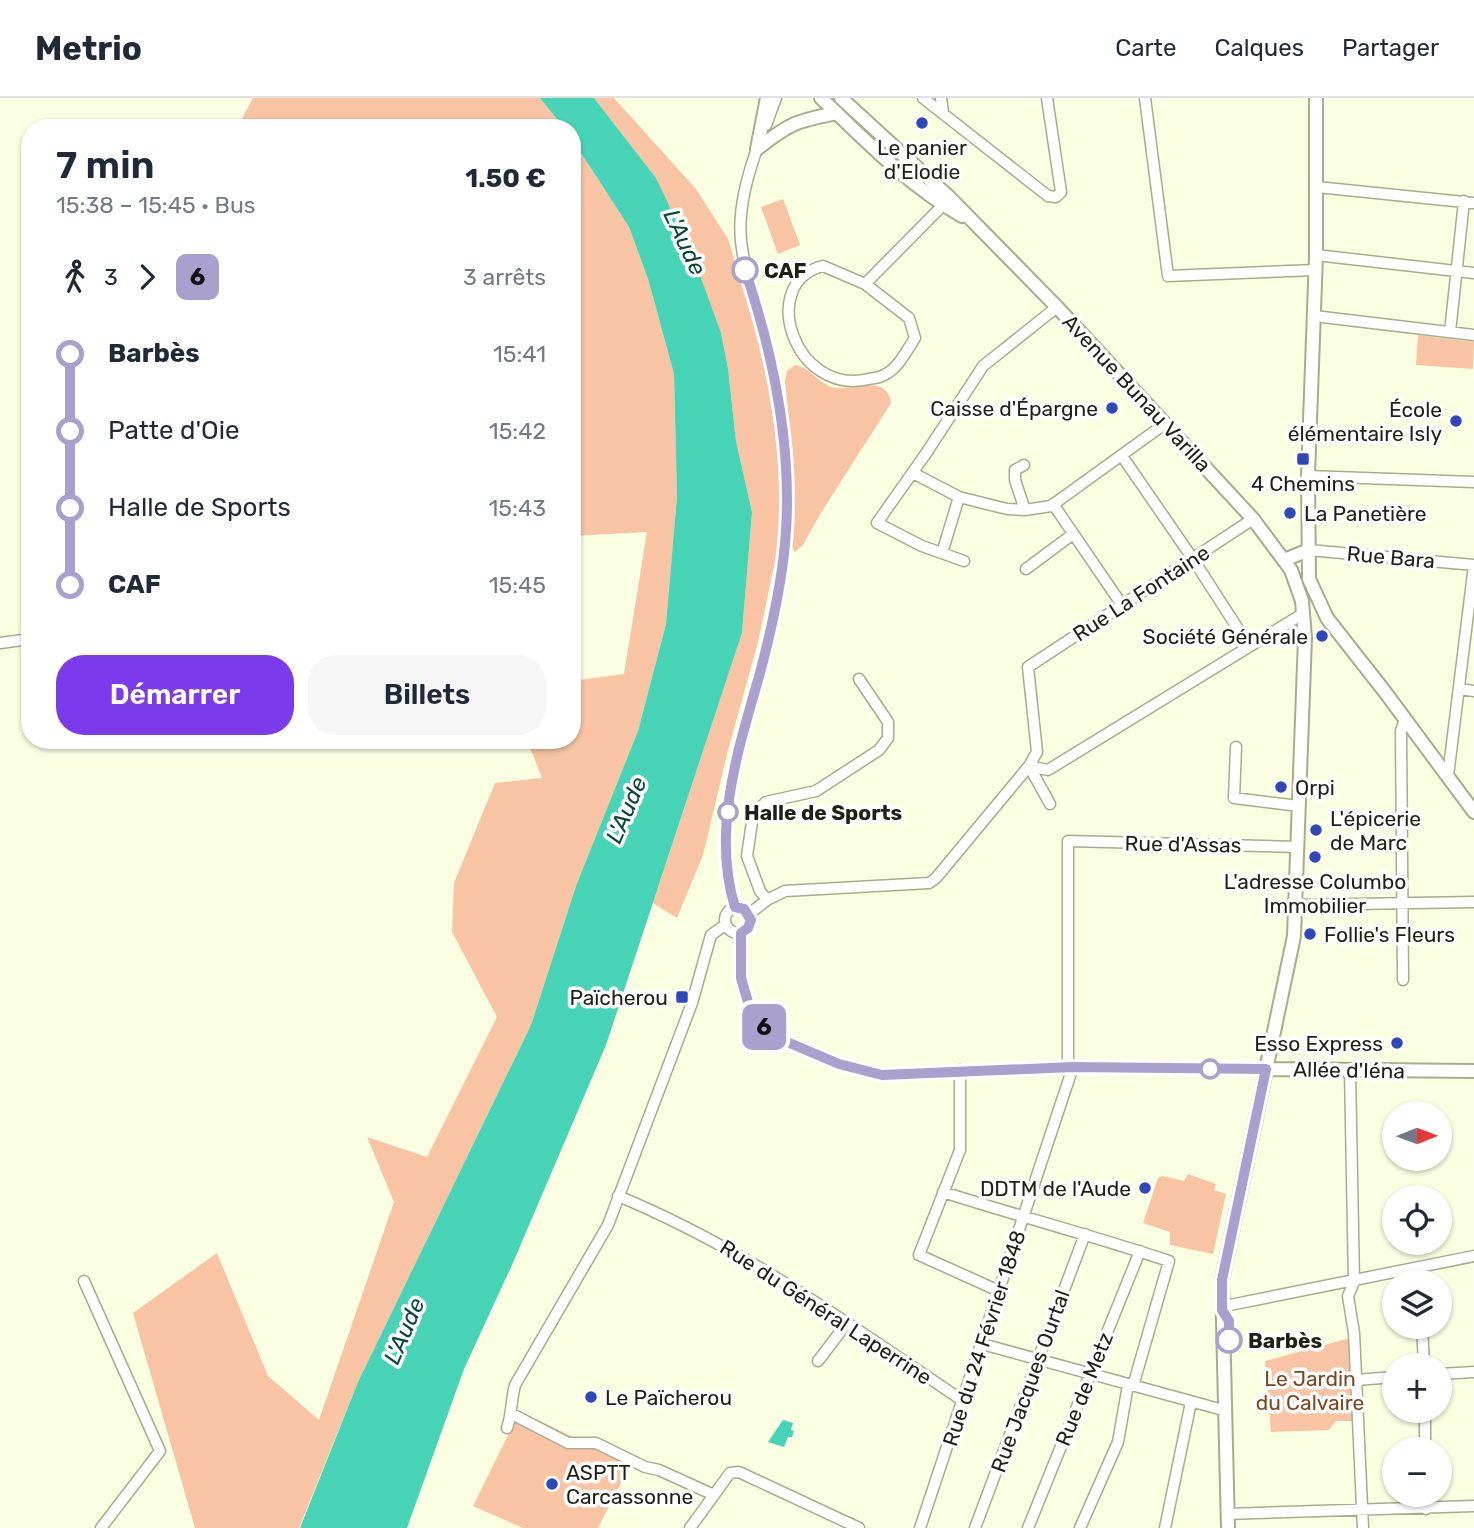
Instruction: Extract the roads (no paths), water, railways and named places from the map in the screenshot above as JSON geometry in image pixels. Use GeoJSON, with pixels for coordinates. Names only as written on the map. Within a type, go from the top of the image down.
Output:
{"type":"FeatureCollection","features":[{"type":"Feature","properties":{"kind":"main road"},"geometry":{"type":"LineString","coordinates":[[757,149],[768,98]]}},
{"type":"Feature","properties":{"kind":"main road","name":"Avenue Bunau Varilla"},"geometry":{"type":"LineString","coordinates":[[821,98],[880,155],[975,223],[1166,423],[1253,519],[1290,570]]}},
{"type":"Feature","properties":{"kind":"main road","name":"Avenue Bunau Varilla"},"geometry":{"type":"LineString","coordinates":[[841,98],[946,202]]}},
{"type":"Feature","properties":{"kind":"main road"},"geometry":{"type":"LineString","coordinates":[[1316,98],[1316,254],[1308,476],[1309,579],[1327,618],[1474,812]]}},
{"type":"Feature","properties":{"kind":"main road"},"geometry":{"type":"LineString","coordinates":[[757,149],[786,126],[808,118],[837,113]]}},
{"type":"Feature","properties":{"kind":"main road"},"geometry":{"type":"LineString","coordinates":[[1228,1528],[1223,1410],[1222,1280],[1291,952],[1296,905],[1304,618],[1290,570],[1309,550]]}},
{"type":"Feature","properties":{"kind":"main road"},"geometry":{"type":"LineString","coordinates":[[1304,618],[1327,618]]}},
{"type":"Feature","properties":{"kind":"main road","name":"Allée d'Iéna"},"geometry":{"type":"LineString","coordinates":[[1266,1069],[1474,1071]]}},
{"type":"Feature","properties":{"kind":"street"},"geometry":{"type":"LineString","coordinates":[[735,907],[727,871],[726,830],[734,766],[774,617],[783,566],[787,498],[780,399],[760,317],[743,264],[741,216],[747,180],[776,98]]}},
{"type":"Feature","properties":{"kind":"street"},"geometry":{"type":"LineString","coordinates":[[923,98],[1048,196],[1056,197],[1060,192],[1047,98]]}},
{"type":"Feature","properties":{"kind":"street"},"geometry":{"type":"LineString","coordinates":[[941,98],[943,113]]}},
{"type":"Feature","properties":{"kind":"street"},"geometry":{"type":"LineString","coordinates":[[1145,98],[1168,276],[1315,270]]}},
{"type":"Feature","properties":{"kind":"street"},"geometry":{"type":"LineString","coordinates":[[1317,187],[1469,202],[1455,271],[1450,332]]}},
{"type":"Feature","properties":{"kind":"street"},"geometry":{"type":"LineString","coordinates":[[865,284],[946,202]]}},
{"type":"Feature","properties":{"kind":"street"},"geometry":{"type":"LineString","coordinates":[[1316,254],[1474,273]]}},
{"type":"Feature","properties":{"kind":"street"},"geometry":{"type":"LineString","coordinates":[[823,266],[865,284],[909,318],[915,338],[903,357],[885,375],[860,381],[834,380],[807,361],[796,346],[789,315],[792,289],[805,274],[823,266]]}},
{"type":"Feature","properties":{"kind":"street"},"geometry":{"type":"LineString","coordinates":[[964,561],[922,546],[877,523],[983,366],[1058,307]]}},
{"type":"Feature","properties":{"kind":"street"},"geometry":{"type":"LineString","coordinates":[[1314,316],[1474,335]]}},
{"type":"Feature","properties":{"kind":"street"},"geometry":{"type":"LineString","coordinates":[[913,473],[959,497],[1007,509],[1025,510],[1053,504],[1166,423]]}},
{"type":"Feature","properties":{"kind":"street"},"geometry":{"type":"LineString","coordinates":[[1122,456],[1249,646]]}},
{"type":"Feature","properties":{"kind":"street"},"geometry":{"type":"LineString","coordinates":[[1024,465],[1015,470],[1015,480],[1025,510]]}},
{"type":"Feature","properties":{"kind":"street"},"geometry":{"type":"LineString","coordinates":[[1308,476],[1474,482]]}},
{"type":"Feature","properties":{"kind":"street"},"geometry":{"type":"LineString","coordinates":[[942,553],[959,497]]}},
{"type":"Feature","properties":{"kind":"street"},"geometry":{"type":"LineString","coordinates":[[1053,504],[1122,605]]}},
{"type":"Feature","properties":{"kind":"street","name":"Rue La Fontaine"},"geometry":{"type":"LineString","coordinates":[[1028,766],[1037,752],[1028,667],[1253,519]]}},
{"type":"Feature","properties":{"kind":"street"},"geometry":{"type":"LineString","coordinates":[[1026,569],[1073,534]]}},
{"type":"Feature","properties":{"kind":"street","name":"Rue Bara"},"geometry":{"type":"LineString","coordinates":[[1309,550],[1474,565]]}},
{"type":"Feature","properties":{"kind":"street"},"geometry":{"type":"LineString","coordinates":[[1448,776],[1474,565]]}},
{"type":"Feature","properties":{"kind":"street"},"geometry":{"type":"LineString","coordinates":[[1028,766],[1048,769],[1249,646],[1304,618]]}},
{"type":"Feature","properties":{"kind":"street"},"geometry":{"type":"LineString","coordinates":[[0,643],[21,640]]}},
{"type":"Feature","properties":{"kind":"street"},"geometry":{"type":"LineString","coordinates":[[767,900],[760,891],[747,856],[753,816],[766,802],[816,791],[879,750],[888,738],[888,722],[859,679]]}},
{"type":"Feature","properties":{"kind":"street"},"geometry":{"type":"LineString","coordinates":[[1459,689],[1474,691]]}},
{"type":"Feature","properties":{"kind":"street"},"geometry":{"type":"LineString","coordinates":[[1403,979],[1401,731],[1405,719]]}},
{"type":"Feature","properties":{"kind":"street"},"geometry":{"type":"LineString","coordinates":[[1236,747],[1234,798],[1299,806]]}},
{"type":"Feature","properties":{"kind":"street"},"geometry":{"type":"LineString","coordinates":[[749,914],[767,900],[785,891],[929,883],[936,878],[1028,766]]}},
{"type":"Feature","properties":{"kind":"street"},"geometry":{"type":"LineString","coordinates":[[1028,766],[1050,804]]}},
{"type":"Feature","properties":{"kind":"street","name":"Rue d'Assas"},"geometry":{"type":"LineString","coordinates":[[1068,841],[1298,847]]}},
{"type":"Feature","properties":{"kind":"street","name":"Rue du 24 Février 1848"},"geometry":{"type":"LineString","coordinates":[[920,1528],[1024,1218],[1071,1068],[1068,841]]}},
{"type":"Feature","properties":{"kind":"street"},"geometry":{"type":"LineString","coordinates":[[1296,905],[1474,902]]}},
{"type":"Feature","properties":{"kind":"street"},"geometry":{"type":"LineString","coordinates":[[735,907],[744,909],[749,914],[750,924],[741,933],[732,932],[725,925],[725,916],[735,907]]}},
{"type":"Feature","properties":{"kind":"street"},"geometry":{"type":"LineString","coordinates":[[506,1428],[512,1414],[511,1402],[515,1385],[599,1242],[692,1003],[711,935],[725,925]]}},
{"type":"Feature","properties":{"kind":"street","name":"Allée d'Iéna"},"geometry":{"type":"LineString","coordinates":[[741,933],[741,978],[748,1002],[758,1021],[773,1036],[839,1064],[882,1075],[960,1070],[1071,1068],[1266,1069]]}},
{"type":"Feature","properties":{"kind":"street"},"geometry":{"type":"LineString","coordinates":[[960,1070],[960,1150],[919,1255],[999,1292]]}},
{"type":"Feature","properties":{"kind":"street"},"geometry":{"type":"LineString","coordinates":[[1350,1070],[1354,1282],[1348,1296],[1354,1332],[1363,1528]]}},
{"type":"Feature","properties":{"kind":"street"},"geometry":{"type":"LineString","coordinates":[[943,1192],[1169,1261],[1131,1385],[1118,1443],[1080,1528]]}},
{"type":"Feature","properties":{"kind":"street","name":"Rue du Général Laperrine"},"geometry":{"type":"LineString","coordinates":[[618,1196],[709,1237],[766,1270],[963,1401]]}},
{"type":"Feature","properties":{"kind":"street","name":"Rue Jacques Ourtal"},"geometry":{"type":"LineString","coordinates":[[975,1528],[1085,1234]]}},
{"type":"Feature","properties":{"kind":"street","name":"Rue de Metz"},"geometry":{"type":"LineString","coordinates":[[1028,1528],[1140,1251]]}},
{"type":"Feature","properties":{"kind":"street"},"geometry":{"type":"LineString","coordinates":[[1222,1301],[1230,1305],[1474,1256]]}},
{"type":"Feature","properties":{"kind":"street"},"geometry":{"type":"LineString","coordinates":[[84,1281],[160,1451],[102,1528]]}},
{"type":"Feature","properties":{"kind":"street"},"geometry":{"type":"LineString","coordinates":[[818,1361],[847,1323]]}},
{"type":"Feature","properties":{"kind":"street"},"geometry":{"type":"LineString","coordinates":[[982,1344],[1223,1410]]}},
{"type":"Feature","properties":{"kind":"street"},"geometry":{"type":"LineString","coordinates":[[1452,1373],[1474,1372]]}},
{"type":"Feature","properties":{"kind":"street"},"geometry":{"type":"LineString","coordinates":[[1356,1380],[1382,1378]]}},
{"type":"Feature","properties":{"kind":"street"},"geometry":{"type":"LineString","coordinates":[[1165,1528],[1191,1402]]}},
{"type":"Feature","properties":{"kind":"street"},"geometry":{"type":"LineString","coordinates":[[512,1414],[568,1443],[596,1443],[645,1467],[659,1470],[714,1495]]}},
{"type":"Feature","properties":{"kind":"street"},"geometry":{"type":"LineString","coordinates":[[690,1528],[730,1473],[739,1472],[859,1528]]}},
{"type":"Feature","properties":{"kind":"street"},"geometry":{"type":"LineString","coordinates":[[1227,1514],[1474,1506]]}},
{"type":"Feature","properties":{"kind":"water","name":"L'Aude"},"geometry":{"type":"Polygon","coordinates":[[[540,98],[594,98],[656,178],[693,256],[721,333],[728,368],[736,441],[752,512],[742,633],[606,1045],[512,1265],[464,1369],[407,1528],[300,1528],[358,1382],[531,1025],[576,886],[638,731],[666,624],[677,496],[674,374],[648,279],[629,227],[581,153],[581,119],[557,119],[540,98]]]}},
{"type":"Feature","properties":{"kind":"water"},"geometry":{"type":"Polygon","coordinates":[[[783,1420],[793,1423],[791,1430],[794,1431],[784,1447],[768,1442],[783,1420]]]}},
{"type":"Feature","properties":{"kind":"place","name":"Le panier d'Elodie"},"geometry":{"type":"Point","coordinates":[922,123]}},
{"type":"Feature","properties":{"kind":"place","name":"CAF"},"geometry":{"type":"Point","coordinates":[745,270]}},
{"type":"Feature","properties":{"kind":"place","name":"Caisse d'Épargne"},"geometry":{"type":"Point","coordinates":[1112,408]}},
{"type":"Feature","properties":{"kind":"place","name":"École élémentaire Isly"},"geometry":{"type":"Point","coordinates":[1456,421]}},
{"type":"Feature","properties":{"kind":"place","name":"4 Chemins"},"geometry":{"type":"Point","coordinates":[1303,459]}},
{"type":"Feature","properties":{"kind":"place","name":"La Panetière"},"geometry":{"type":"Point","coordinates":[1290,513]}},
{"type":"Feature","properties":{"kind":"place","name":"Société Générale"},"geometry":{"type":"Point","coordinates":[1322,636]}},
{"type":"Feature","properties":{"kind":"place","name":"Orpi"},"geometry":{"type":"Point","coordinates":[1281,787]}},
{"type":"Feature","properties":{"kind":"place","name":"Halle de Sports"},"geometry":{"type":"Point","coordinates":[728,812]}},
{"type":"Feature","properties":{"kind":"place","name":"L'épicerie de Marc"},"geometry":{"type":"Point","coordinates":[1316,830]}},
{"type":"Feature","properties":{"kind":"place","name":"L'adresse Columbo Immobilier"},"geometry":{"type":"Point","coordinates":[1315,857]}},
{"type":"Feature","properties":{"kind":"place","name":"Follie's Fleurs"},"geometry":{"type":"Point","coordinates":[1310,934]}},
{"type":"Feature","properties":{"kind":"place","name":"Païcherou"},"geometry":{"type":"Point","coordinates":[682,997]}},
{"type":"Feature","properties":{"kind":"place","name":"Esso Express"},"geometry":{"type":"Point","coordinates":[1397,1043]}},
{"type":"Feature","properties":{"kind":"place","name":"DDTM de l'Aude"},"geometry":{"type":"Point","coordinates":[1145,1188]}},
{"type":"Feature","properties":{"kind":"place","name":"Barbès"},"geometry":{"type":"Point","coordinates":[1229,1340]}},
{"type":"Feature","properties":{"kind":"place","name":"Le Païcherou"},"geometry":{"type":"Point","coordinates":[591,1397]}},
{"type":"Feature","properties":{"kind":"place","name":"ASPTT Carcassonne"},"geometry":{"type":"Point","coordinates":[552,1484]}},
{"type":"Feature","properties":{"kind":"park label","name":"Le Jardin du Calvaire"},"geometry":{"type":"Point","coordinates":[1310,1390]}}]}
